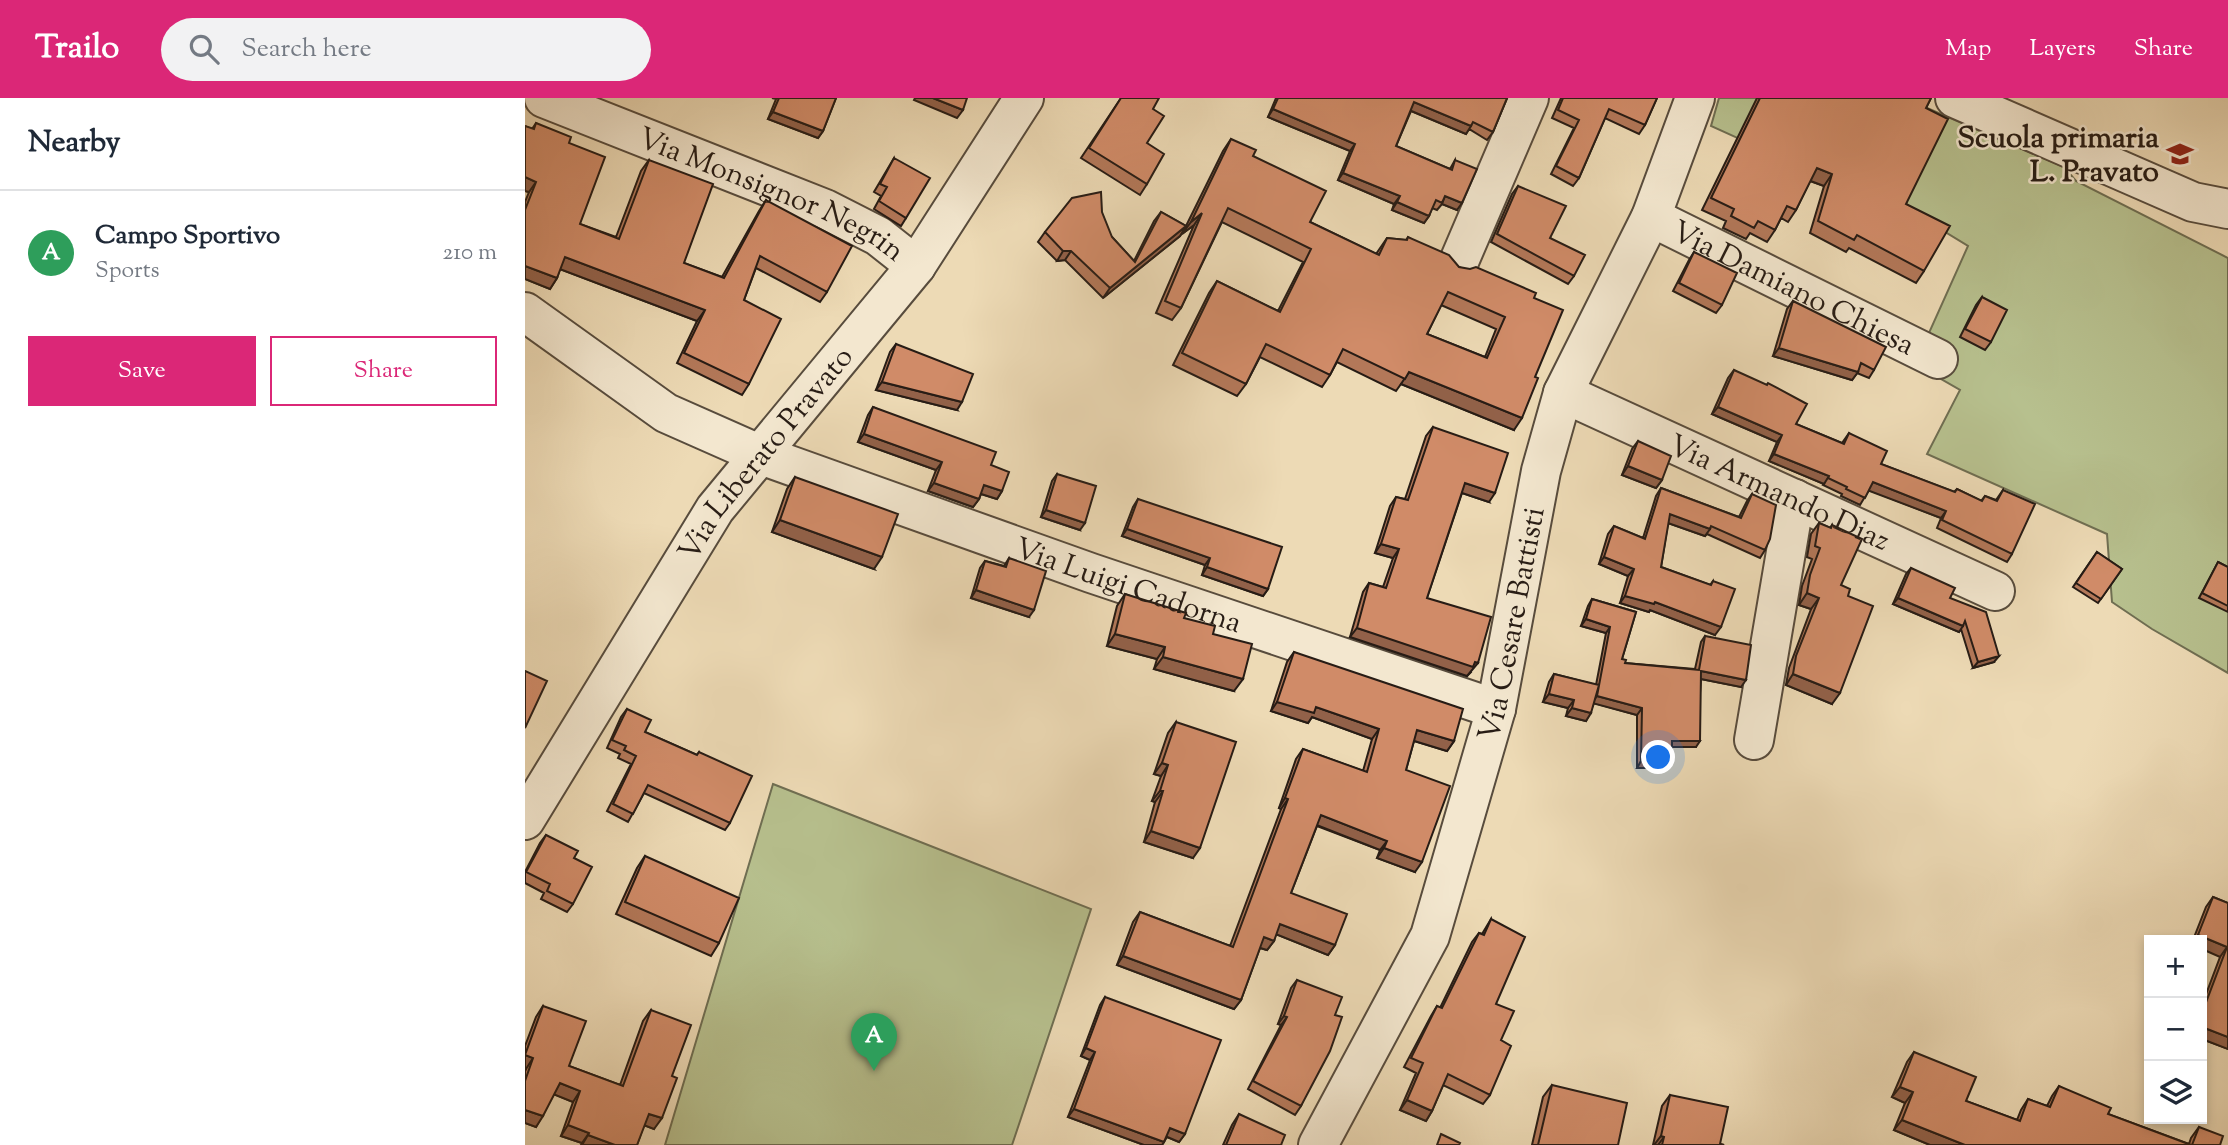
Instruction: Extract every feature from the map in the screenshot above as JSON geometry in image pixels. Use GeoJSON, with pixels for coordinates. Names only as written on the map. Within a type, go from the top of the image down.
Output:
{"type":"FeatureCollection","features":[{"type":"Feature","properties":{"kind":"street","name":"Via Monsignor Negrin"},"geometry":{"type":"LineString","coordinates":[[544,98],[825,209],[878,236],[916,266]]}},
{"type":"Feature","properties":{"kind":"street","name":"Via Liberato Pravato"},"geometry":{"type":"LineString","coordinates":[[529,803],[715,509],[916,266],[1024,98]]}},
{"type":"Feature","properties":{"kind":"street"},"geometry":{"type":"LineString","coordinates":[[1460,259],[1529,98]]}},
{"type":"Feature","properties":{"kind":"street","name":"Via Cesare Battisti"},"geometry":{"type":"LineString","coordinates":[[1318,1145],[1430,936],[1496,709],[1541,471],[1563,393],[1651,217],[1695,98]]}},
{"type":"Feature","properties":{"kind":"street"},"geometry":{"type":"LineString","coordinates":[[1955,98],[2193,202],[2228,209]]}},
{"type":"Feature","properties":{"kind":"street","name":"Via Damiano Chiesa"},"geometry":{"type":"LineString","coordinates":[[1651,217],[1938,359]]}},
{"type":"Feature","properties":{"kind":"street","name":"Via Luigi Cadorna"},"geometry":{"type":"LineString","coordinates":[[525,312],[666,412],[761,455],[1078,569],[1496,709]]}},
{"type":"Feature","properties":{"kind":"street","name":"Via Armando Diaz"},"geometry":{"type":"LineString","coordinates":[[1563,393],[1995,591]]}},
{"type":"Feature","properties":{"kind":"street"},"geometry":{"type":"LineString","coordinates":[[1754,740],[1795,499]]}},
{"type":"Feature","properties":{"kind":"green space"},"geometry":{"type":"Polygon","coordinates":[[[1719,98],[1904,98],[2064,167],[2076,181],[2228,258],[2228,673],[2152,629],[2112,602],[2107,534],[1927,454],[1960,390],[1915,364],[1968,246],[1945,232],[1711,126],[1719,98]]]}},
{"type":"Feature","properties":{"kind":"green space"},"geometry":{"type":"Polygon","coordinates":[[[773,784],[1091,909],[1012,1145],[665,1145],[773,784]]]}},
{"type":"Feature","properties":{"kind":"building"},"geometry":{"type":"Polygon","coordinates":[[[779,98],[836,98],[823,131],[773,112],[779,98]]]}},
{"type":"Feature","properties":{"kind":"building"},"geometry":{"type":"Polygon","coordinates":[[[933,98],[967,98],[963,110],[933,98]]]}},
{"type":"Feature","properties":{"kind":"building"},"geometry":{"type":"Polygon","coordinates":[[[1121,98],[1159,98],[1153,109],[1164,116],[1147,143],[1164,154],[1147,184],[1089,148],[1121,98]]]}},
{"type":"Feature","properties":{"kind":"building"},"geometry":{"type":"Polygon","coordinates":[[[1278,98],[1507,98],[1493,132],[1473,122],[1471,126],[1414,102],[1396,146],[1452,170],[1455,160],[1477,169],[1462,203],[1445,196],[1442,203],[1436,200],[1429,216],[1397,202],[1400,196],[1343,173],[1355,144],[1273,109],[1278,98]]]}},
{"type":"Feature","properties":{"kind":"building"},"geometry":{"type":"Polygon","coordinates":[[[1563,98],[1657,98],[1645,125],[1609,109],[1579,178],[1556,166],[1579,120],[1558,110],[1563,98]]]}},
{"type":"Feature","properties":{"kind":"building"},"geometry":{"type":"Polygon","coordinates":[[[1760,98],[1931,98],[1926,108],[1948,119],[1906,204],[1950,226],[1924,271],[1857,235],[1854,240],[1818,221],[1832,174],[1817,168],[1796,210],[1787,206],[1775,230],[1758,221],[1754,228],[1731,216],[1734,209],[1711,198],[1760,98]]]}},
{"type":"Feature","properties":{"kind":"building"},"geometry":{"type":"Polygon","coordinates":[[[536,123],[571,137],[569,143],[605,157],[580,224],[619,239],[649,160],[713,184],[684,263],[724,278],[766,200],[852,246],[827,292],[760,256],[744,300],[781,319],[749,384],[684,353],[705,310],[565,257],[557,278],[525,266],[525,210],[536,182],[525,177],[525,126],[534,129],[536,123]]]}},
{"type":"Feature","properties":{"kind":"building"},"geometry":{"type":"Polygon","coordinates":[[[1231,139],[1256,150],[1253,156],[1326,191],[1310,222],[1379,255],[1387,238],[1407,240],[1408,237],[1449,255],[1459,267],[1476,267],[1536,293],[1534,298],[1563,310],[1535,377],[1538,378],[1522,418],[1409,372],[1405,379],[1343,349],[1330,375],[1266,344],[1246,384],[1182,353],[1217,281],[1280,312],[1311,249],[1228,208],[1181,308],[1165,301],[1202,213],[1191,222],[1231,139]],[[1448,292],[1427,334],[1487,358],[1505,317],[1448,292]]]}},
{"type":"Feature","properties":{"kind":"building"},"geometry":{"type":"Polygon","coordinates":[[[894,158],[930,178],[906,218],[879,201],[887,187],[880,184],[894,158]]]}},
{"type":"Feature","properties":{"kind":"building"},"geometry":{"type":"Polygon","coordinates":[[[1518,186],[1566,206],[1550,238],[1585,255],[1574,276],[1497,234],[1518,186]]]}},
{"type":"Feature","properties":{"kind":"building"},"geometry":{"type":"Polygon","coordinates":[[[1101,192],[1102,212],[1112,237],[1135,262],[1161,212],[1186,226],[1110,288],[1071,251],[1063,251],[1045,232],[1072,198],[1101,192]]]}},
{"type":"Feature","properties":{"kind":"building"},"geometry":{"type":"Polygon","coordinates":[[[1694,252],[1737,273],[1722,305],[1679,283],[1694,252]]]}},
{"type":"Feature","properties":{"kind":"building"},"geometry":{"type":"Polygon","coordinates":[[[1982,297],[2007,310],[1991,342],[1965,329],[1982,297]]]}},
{"type":"Feature","properties":{"kind":"building"},"geometry":{"type":"Polygon","coordinates":[[[1793,301],[1886,347],[1874,370],[1861,363],[1858,372],[1779,348],[1793,301]]]}},
{"type":"Feature","properties":{"kind":"building"},"geometry":{"type":"Polygon","coordinates":[[[896,344],[973,374],[962,402],[882,382],[896,344]]]}},
{"type":"Feature","properties":{"kind":"building"},"geometry":{"type":"Polygon","coordinates":[[[1734,370],[1767,385],[1768,383],[1807,404],[1796,424],[1844,444],[1849,433],[1887,451],[1881,464],[1955,492],[1957,489],[1982,501],[1985,496],[1997,501],[2003,490],[2035,504],[2012,554],[1942,520],[1946,511],[1873,482],[1865,498],[1828,478],[1829,476],[1774,454],[1782,435],[1718,407],[1734,370]]]}},
{"type":"Feature","properties":{"kind":"building"},"geometry":{"type":"Polygon","coordinates":[[[873,407],[996,452],[991,465],[1009,472],[1002,491],[984,485],[979,499],[934,483],[942,462],[864,434],[873,407]]]}},
{"type":"Feature","properties":{"kind":"building"},"geometry":{"type":"Polygon","coordinates":[[[1433,427],[1508,453],[1495,493],[1465,483],[1427,598],[1491,617],[1478,663],[1475,662],[1473,667],[1357,628],[1369,583],[1386,588],[1399,549],[1381,544],[1396,497],[1408,500],[1433,427]]]}},
{"type":"Feature","properties":{"kind":"building"},"geometry":{"type":"Polygon","coordinates":[[[1638,441],[1671,456],[1662,480],[1628,466],[1638,441]]]}},
{"type":"Feature","properties":{"kind":"building"},"geometry":{"type":"Polygon","coordinates":[[[1057,474],[1096,486],[1085,523],[1046,510],[1057,474]]]}},
{"type":"Feature","properties":{"kind":"building"},"geometry":{"type":"Polygon","coordinates":[[[795,477],[898,514],[882,557],[780,520],[795,477]]]}},
{"type":"Feature","properties":{"kind":"building"},"geometry":{"type":"Polygon","coordinates":[[[1661,488],[1741,518],[1752,494],[1776,505],[1770,539],[1765,550],[1711,526],[1710,529],[1670,514],[1661,567],[1711,585],[1713,581],[1735,589],[1721,627],[1655,602],[1654,604],[1625,596],[1634,569],[1604,557],[1614,526],[1645,539],[1661,488]]]}},
{"type":"Feature","properties":{"kind":"building"},"geometry":{"type":"Polygon","coordinates":[[[1138,499],[1282,547],[1268,589],[1207,567],[1210,558],[1127,529],[1138,499]]]}},
{"type":"Feature","properties":{"kind":"building"},"geometry":{"type":"Polygon","coordinates":[[[1819,523],[1831,528],[1832,525],[1862,539],[1841,585],[1850,589],[1848,596],[1873,606],[1840,693],[1793,674],[1796,656],[1819,598],[1807,593],[1810,575],[1820,548],[1815,546],[1819,523]]]}},
{"type":"Feature","properties":{"kind":"building"},"geometry":{"type":"Polygon","coordinates":[[[2097,552],[2122,569],[2101,599],[2076,583],[2097,552]]]}},
{"type":"Feature","properties":{"kind":"building"},"geometry":{"type":"Polygon","coordinates":[[[1009,558],[1046,571],[1034,610],[976,590],[985,561],[1006,567],[1009,558]]]}},
{"type":"Feature","properties":{"kind":"building"},"geometry":{"type":"Polygon","coordinates":[[[2218,562],[2228,567],[2228,606],[2202,593],[2218,562]]]}},
{"type":"Feature","properties":{"kind":"building"},"geometry":{"type":"Polygon","coordinates":[[[1911,568],[1955,588],[1950,598],[1986,612],[1999,656],[1978,662],[1965,621],[1963,626],[1898,598],[1911,568]]]}},
{"type":"Feature","properties":{"kind":"building"},"geometry":{"type":"Polygon","coordinates":[[[1125,594],[1186,613],[1184,618],[1215,626],[1213,634],[1252,644],[1243,679],[1163,657],[1165,647],[1115,634],[1125,594]]]}},
{"type":"Feature","properties":{"kind":"building"},"geometry":{"type":"Polygon","coordinates":[[[1592,599],[1636,612],[1622,659],[1626,660],[1625,663],[1699,670],[1705,636],[1751,645],[1746,680],[1701,671],[1700,741],[1672,741],[1672,761],[1641,761],[1642,708],[1597,696],[1610,627],[1586,619],[1592,599]]]}},
{"type":"Feature","properties":{"kind":"building"},"geometry":{"type":"Polygon","coordinates":[[[1294,652],[1463,709],[1454,741],[1417,730],[1406,770],[1450,786],[1422,862],[1384,848],[1387,841],[1321,815],[1291,893],[1347,914],[1335,945],[1280,924],[1274,941],[1264,937],[1241,1000],[1123,956],[1140,912],[1233,947],[1288,799],[1285,798],[1303,749],[1367,772],[1379,729],[1316,707],[1314,713],[1277,702],[1294,652]]]}},
{"type":"Feature","properties":{"kind":"building"},"geometry":{"type":"Polygon","coordinates":[[[525,671],[547,681],[525,728],[525,671]]]}},
{"type":"Feature","properties":{"kind":"building"},"geometry":{"type":"Polygon","coordinates":[[[1554,674],[1599,685],[1591,713],[1572,708],[1574,700],[1549,694],[1554,674]]]}},
{"type":"Feature","properties":{"kind":"building"},"geometry":{"type":"Polygon","coordinates":[[[627,709],[651,720],[645,732],[752,776],[730,823],[648,785],[633,814],[613,804],[636,756],[624,750],[626,746],[612,740],[627,709]]]}},
{"type":"Feature","properties":{"kind":"building"},"geometry":{"type":"Polygon","coordinates":[[[1176,722],[1236,742],[1200,848],[1151,831],[1168,765],[1162,763],[1176,722]]]}},
{"type":"Feature","properties":{"kind":"building"},"geometry":{"type":"Polygon","coordinates":[[[546,835],[578,851],[574,858],[592,867],[573,904],[547,891],[550,884],[526,872],[546,835]]]}},
{"type":"Feature","properties":{"kind":"building"},"geometry":{"type":"Polygon","coordinates":[[[645,856],[739,898],[719,943],[625,902],[645,856]]]}},
{"type":"Feature","properties":{"kind":"building"},"geometry":{"type":"Polygon","coordinates":[[[2213,897],[2228,903],[2228,1037],[2207,1029],[2207,1000],[2227,947],[2207,939],[2207,935],[2198,935],[2213,897]]]}},
{"type":"Feature","properties":{"kind":"building"},"geometry":{"type":"Polygon","coordinates":[[[1491,919],[1525,937],[1496,1004],[1514,1011],[1501,1040],[1511,1046],[1490,1095],[1448,1074],[1432,1111],[1407,1100],[1423,1063],[1411,1058],[1437,1006],[1442,1008],[1479,933],[1484,935],[1491,919]]]}},
{"type":"Feature","properties":{"kind":"building"},"geometry":{"type":"Polygon","coordinates":[[[1297,980],[1342,997],[1335,1015],[1342,1017],[1330,1051],[1301,1106],[1253,1081],[1287,1017],[1284,1016],[1297,980]]]}},
{"type":"Feature","properties":{"kind":"building"},"geometry":{"type":"Polygon","coordinates":[[[1105,997],[1221,1040],[1185,1134],[1170,1128],[1164,1142],[1074,1109],[1095,1052],[1086,1048],[1105,997]]]}},
{"type":"Feature","properties":{"kind":"building"},"geometry":{"type":"Polygon","coordinates":[[[543,1006],[586,1021],[569,1066],[623,1086],[651,1010],[691,1025],[672,1076],[677,1078],[662,1118],[649,1114],[637,1145],[615,1145],[568,1125],[580,1091],[560,1083],[543,1116],[525,1110],[525,1081],[533,1058],[525,1055],[543,1006]]]}},
{"type":"Feature","properties":{"kind":"building"},"geometry":{"type":"Polygon","coordinates":[[[1914,1052],[1976,1077],[1966,1101],[2020,1121],[2028,1099],[2050,1107],[2059,1086],[2111,1108],[2108,1114],[2191,1145],[1965,1145],[1902,1120],[1913,1092],[1900,1087],[1914,1052]]]}},
{"type":"Feature","properties":{"kind":"building"},"geometry":{"type":"Polygon","coordinates":[[[1552,1085],[1627,1103],[1618,1145],[1538,1145],[1552,1085]]]}},
{"type":"Feature","properties":{"kind":"building"},"geometry":{"type":"Polygon","coordinates":[[[1670,1095],[1728,1107],[1720,1144],[1724,1145],[1662,1145],[1664,1137],[1661,1136],[1670,1095]]]}},
{"type":"Feature","properties":{"kind":"building"},"geometry":{"type":"Polygon","coordinates":[[[1239,1114],[1285,1135],[1281,1145],[1226,1145],[1239,1114]]]}},
{"type":"Feature","properties":{"kind":"building"},"geometry":{"type":"Polygon","coordinates":[[[2199,1127],[2223,1136],[2220,1145],[2192,1145],[2199,1127]]]}},
{"type":"Feature","properties":{"kind":"building"},"geometry":{"type":"Polygon","coordinates":[[[1441,1134],[1460,1143],[1459,1145],[1437,1145],[1441,1134]]]}},
{"type":"Feature","properties":{"kind":"place","name":"Scuola primaria L. Pravato"},"geometry":{"type":"Point","coordinates":[2180,154]}},
{"type":"Feature","properties":{"kind":"place","name":"Campo Sportivo"},"geometry":{"type":"Point","coordinates":[874,1071]}}]}
